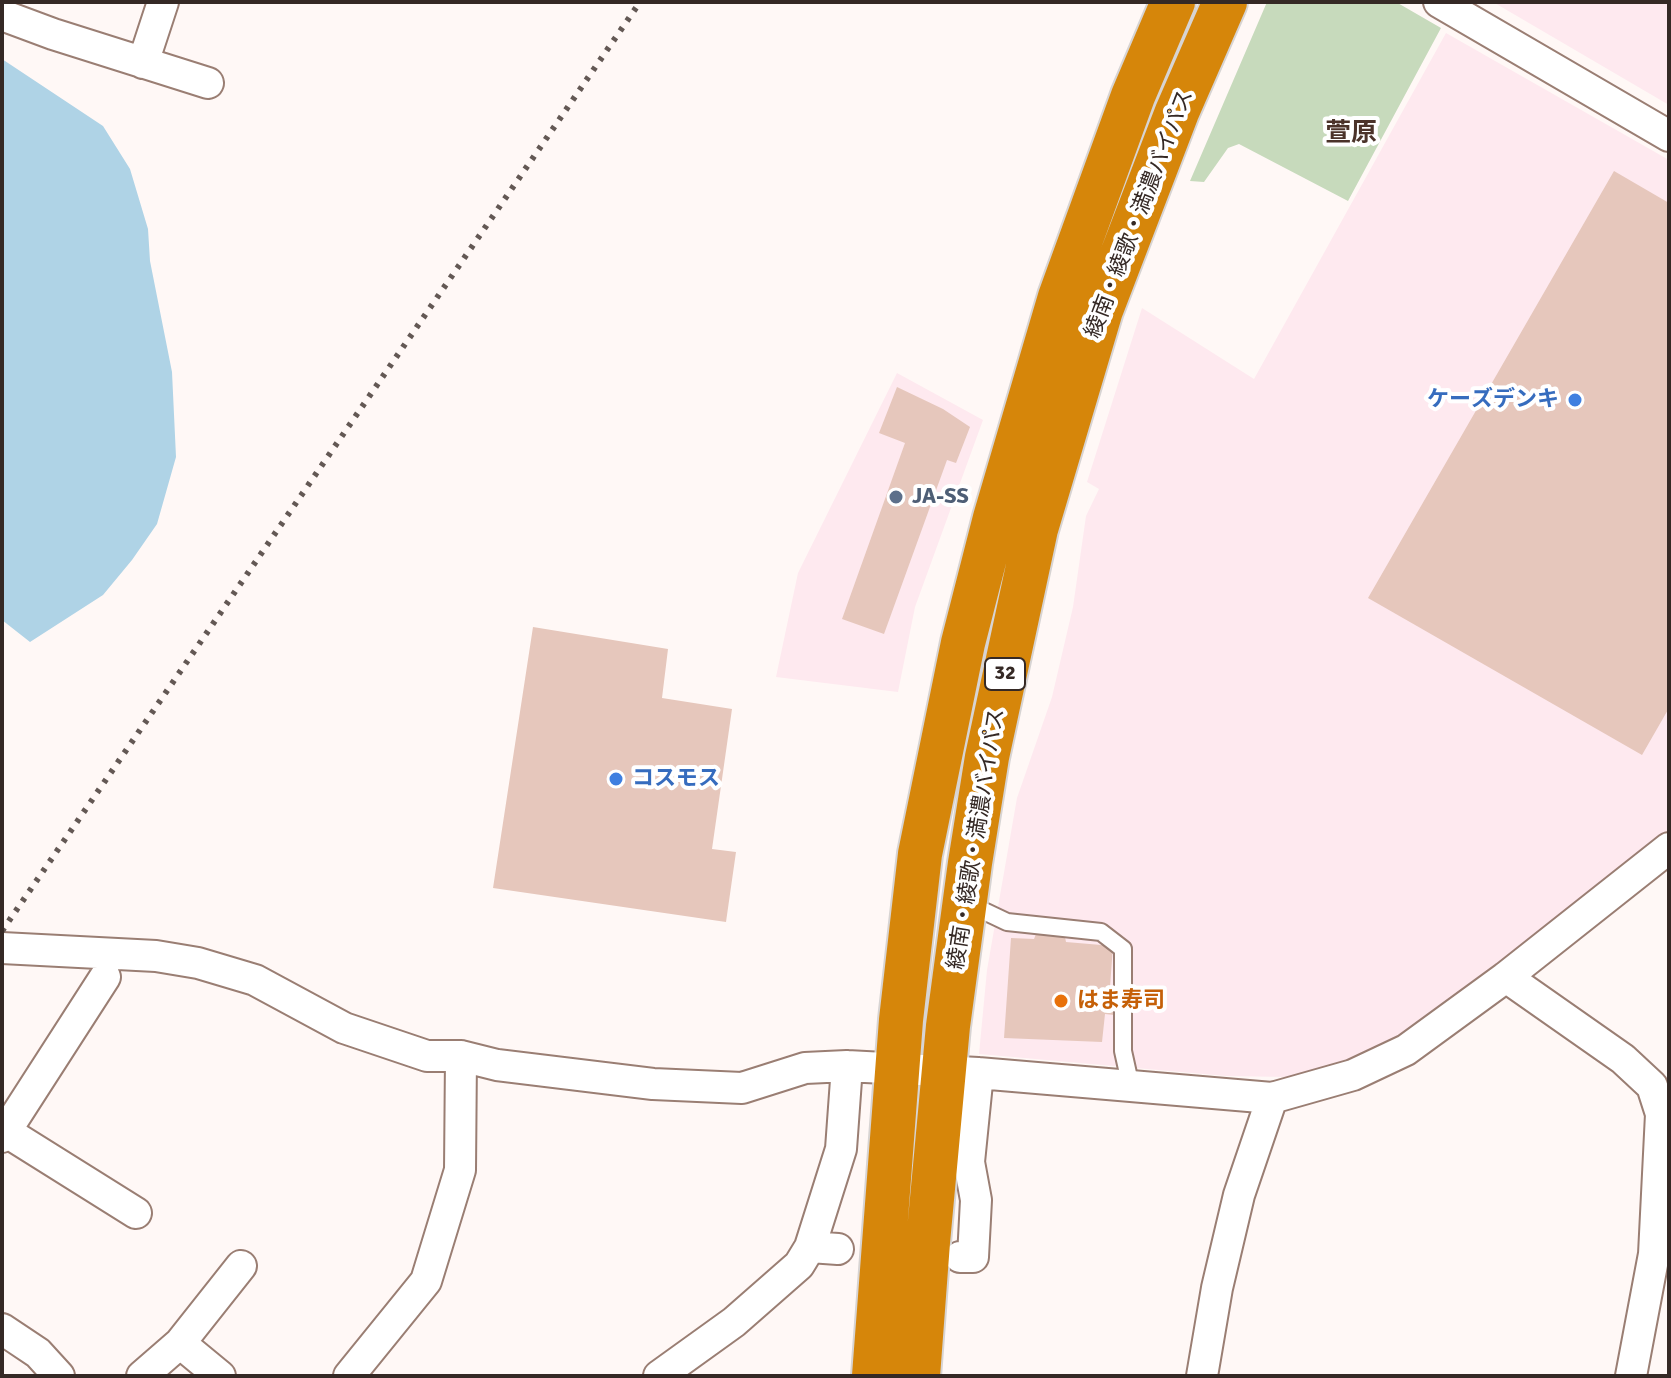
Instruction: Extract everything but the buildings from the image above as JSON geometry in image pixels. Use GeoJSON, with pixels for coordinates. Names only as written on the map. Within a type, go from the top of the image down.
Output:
{"type":"FeatureCollection","features":[{"type":"Feature","properties":{"kind":"highway","name":"綾南・綾歌・満濃バイパス"},"geometry":{"type":"LineString","coordinates":[[874,1376],[897,1068],[920,854],[963,643],[991,532],[1064,283],[1133,96],[1173,2]]}},
{"type":"Feature","properties":{"kind":"highway","name":"綾南・綾歌・満濃バイパス"},"geometry":{"type":"LineString","coordinates":[[918,1376],[928,1242],[961,1072],[965,902],[987,757],[1036,529],[1101,310],[1177,112],[1225,2]]}},
{"type":"Feature","properties":{"kind":"street"},"geometry":{"type":"LineString","coordinates":[[143,63],[163,2]]}},
{"type":"Feature","properties":{"kind":"street"},"geometry":{"type":"LineString","coordinates":[[1439,2],[1669,136]]}},
{"type":"Feature","properties":{"kind":"street"},"geometry":{"type":"LineString","coordinates":[[2,15],[40,15],[143,63],[208,83]]}},
{"type":"Feature","properties":{"kind":"street"},"geometry":{"type":"LineString","coordinates":[[2,948],[156,956],[198,963],[255,980],[344,1028],[427,1056],[461,1056],[497,1065],[653,1084],[742,1088],[805,1068],[847,1066],[961,1072],[1272,1098],[1353,1075],[1406,1050],[1506,977],[1669,848]]}},
{"type":"Feature","properties":{"kind":"street"},"geometry":{"type":"LineString","coordinates":[[105,977],[4,1134],[136,1213]]}},
{"type":"Feature","properties":{"kind":"street"},"geometry":{"type":"LineString","coordinates":[[1506,977],[1623,1059],[1652,1086],[1661,1114],[1662,1256],[1631,1376]]}},
{"type":"Feature","properties":{"kind":"street"},"geometry":{"type":"LineString","coordinates":[[349,1376],[426,1281],[460,1170],[461,1056]]}},
{"type":"Feature","properties":{"kind":"street"},"geometry":{"type":"LineString","coordinates":[[659,1376],[734,1322],[799,1265],[824,1248],[841,1149],[847,1066]]}},
{"type":"Feature","properties":{"kind":"street"},"geometry":{"type":"LineString","coordinates":[[960,1257],[973,1257],[976,1200],[969,1162],[961,1072]]}},
{"type":"Feature","properties":{"kind":"street"},"geometry":{"type":"LineString","coordinates":[[1202,1376],[1217,1288],[1239,1195],[1272,1098]]}},
{"type":"Feature","properties":{"kind":"street"},"geometry":{"type":"LineString","coordinates":[[142,1376],[180,1343],[241,1266]]}},
{"type":"Feature","properties":{"kind":"street"},"geometry":{"type":"LineString","coordinates":[[2,1329],[38,1353],[59,1376]]}},
{"type":"Feature","properties":{"kind":"street"},"geometry":{"type":"LineString","coordinates":[[180,1343],[220,1376]]}},
{"type":"Feature","properties":{"kind":"lane"},"geometry":{"type":"LineString","coordinates":[[965,902],[1007,922],[1101,932],[1123,949],[1123,1051],[1131,1087]]}},
{"type":"Feature","properties":{"kind":"shaded area"},"geometry":{"type":"Polygon","coordinates":[[[1493,2],[1669,2],[1669,105],[1493,2]]]}},
{"type":"Feature","properties":{"kind":"shaded area"},"geometry":{"type":"Polygon","coordinates":[[[1446,33],[1669,160],[1669,829],[1445,1007],[1386,1045],[1340,1064],[1288,1077],[1226,1076],[979,1054],[987,970],[1017,798],[1052,697],[1073,607],[1086,516],[1099,489],[1087,482],[1142,308],[1254,379],[1446,33]]]}},
{"type":"Feature","properties":{"kind":"shaded area","name":"JA-SS"},"geometry":{"type":"Polygon","coordinates":[[[897,373],[983,420],[915,607],[898,692],[776,677],[798,573],[897,373]]]}},
{"type":"Feature","properties":{"kind":"green space"},"geometry":{"type":"Polygon","coordinates":[[[1267,2],[1396,2],[1441,28],[1348,201],[1239,144],[1228,148],[1204,182],[1190,181],[1267,2]]]}},
{"type":"Feature","properties":{"kind":"water"},"geometry":{"type":"Polygon","coordinates":[[[2,59],[103,126],[130,169],[148,229],[150,261],[172,372],[176,457],[157,524],[103,595],[30,642],[2,620],[2,59]]]}},
{"type":"Feature","properties":{"kind":"railway"},"geometry":{"type":"LineString","coordinates":[[2,931],[640,2]]}},
{"type":"Feature","properties":{"kind":"place","name":"ケーズデンキ"},"geometry":{"type":"Point","coordinates":[1575,400]}},
{"type":"Feature","properties":{"kind":"place","name":"JA-SS"},"geometry":{"type":"Point","coordinates":[896,497]}},
{"type":"Feature","properties":{"kind":"place","name":"コスモス"},"geometry":{"type":"Point","coordinates":[616,779]}},
{"type":"Feature","properties":{"kind":"place","name":"はま寿司"},"geometry":{"type":"Point","coordinates":[1061,1001]}},
{"type":"Feature","properties":{"kind":"district","name":"萱原"},"geometry":{"type":"Point","coordinates":[1351,134]}}]}
